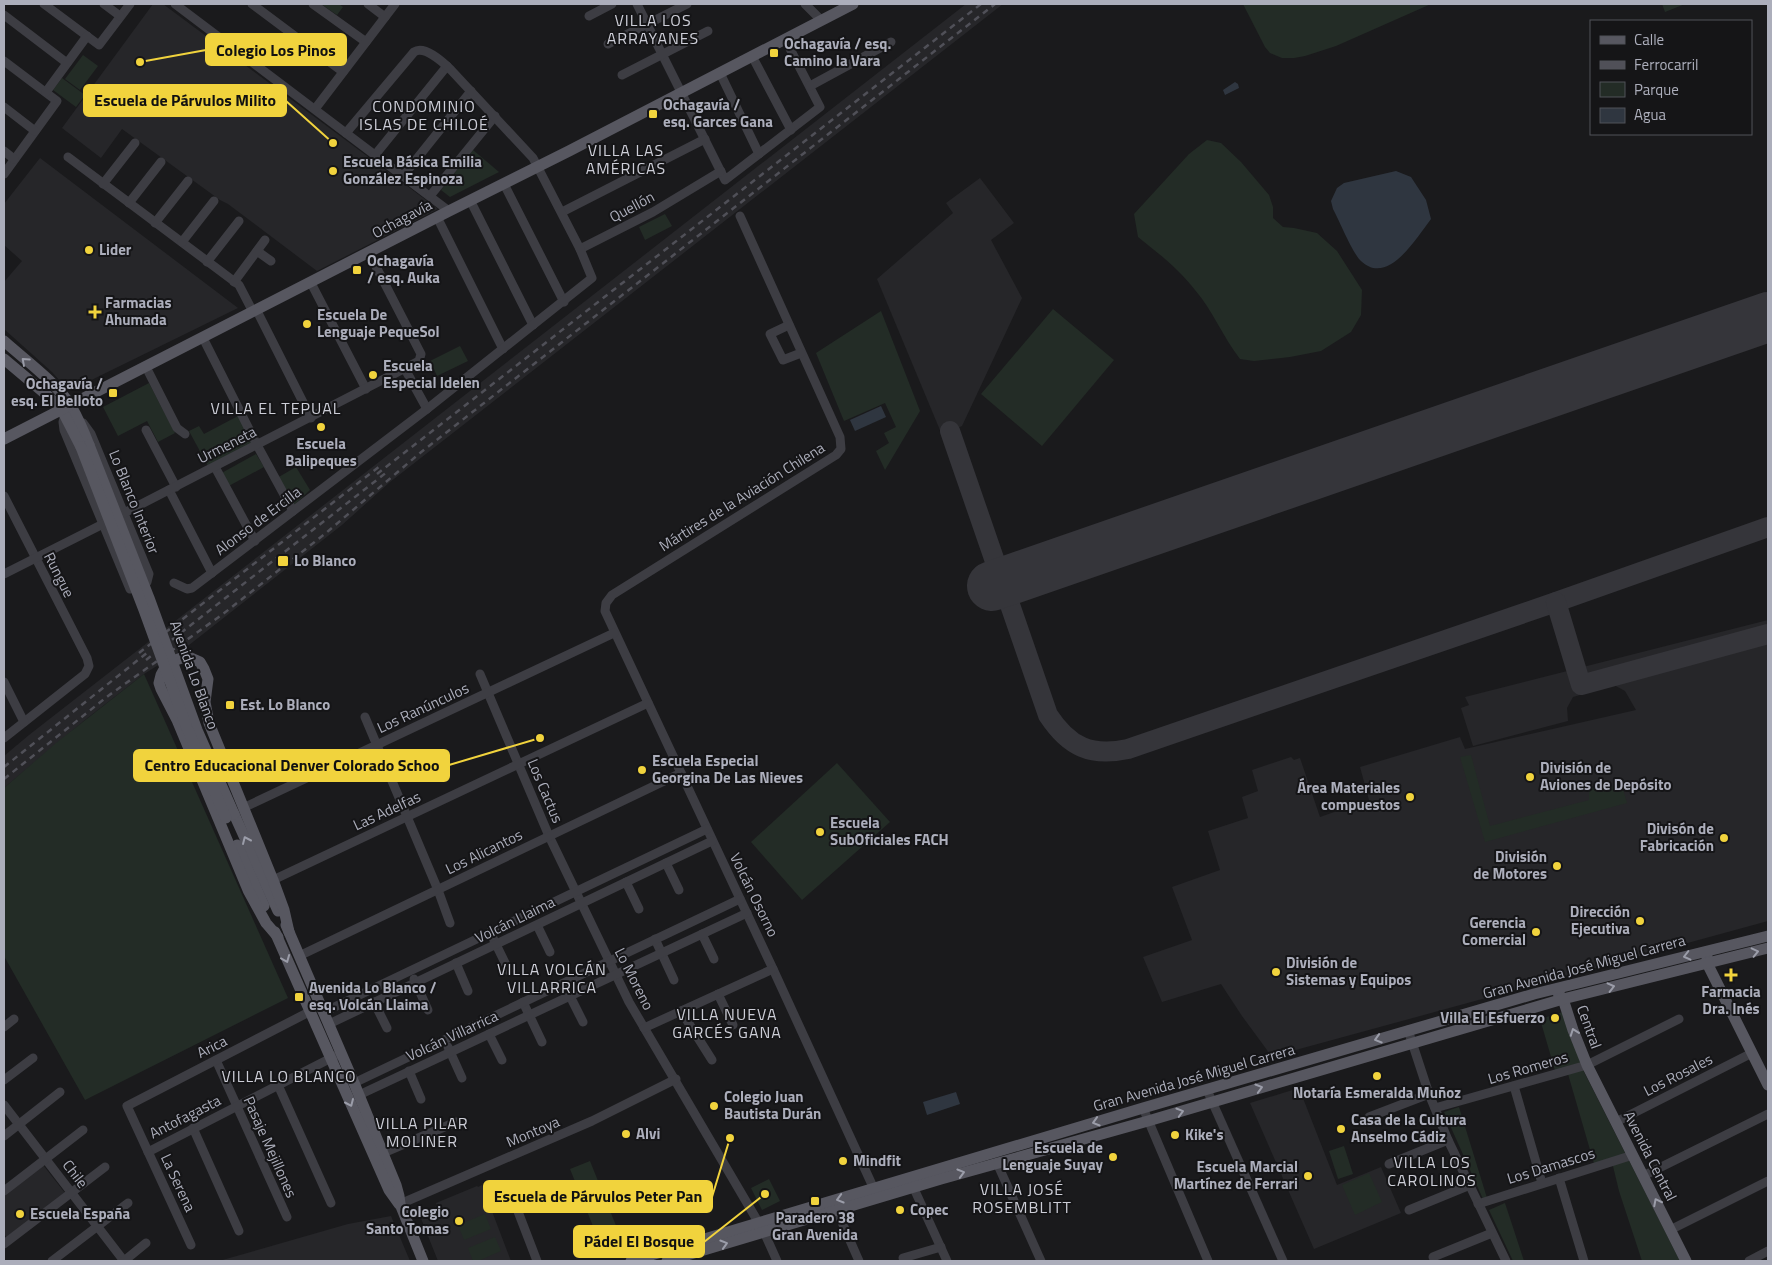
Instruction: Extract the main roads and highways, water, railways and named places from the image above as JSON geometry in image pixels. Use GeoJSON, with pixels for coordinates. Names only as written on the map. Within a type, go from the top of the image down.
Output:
{"type":"FeatureCollection","features":[{"type":"Feature","properties":{"kind":"main road","name":"Ochagavía"},"geometry":{"type":"LineString","coordinates":[[4,440],[66,410],[146,367],[853,4]]}},
{"type":"Feature","properties":{"kind":"main road","name":"Avenida Lo Blanco"},"geometry":{"type":"LineString","coordinates":[[4,341],[54,387],[85,446],[149,598],[197,730],[271,898],[289,932],[383,1153],[422,1261]]}},
{"type":"Feature","properties":{"kind":"main road","name":"Avenida Lo Blanco"},"geometry":{"type":"LineString","coordinates":[[4,359],[77,418],[85,446]]}},
{"type":"Feature","properties":{"kind":"main road"},"geometry":{"type":"LineString","coordinates":[[278,938],[266,923],[248,890],[177,720],[161,689],[160,678],[163,670],[168,664],[178,658],[188,657],[194,659],[204,669],[208,679],[206,702],[209,723],[234,813],[273,880],[284,910],[289,932]]}},
{"type":"Feature","properties":{"kind":"main road","name":"Avenida Lo Blanco"},"geometry":{"type":"LineString","coordinates":[[234,813],[278,938],[309,1012],[389,1190],[400,1204]]}},
{"type":"Feature","properties":{"kind":"main road","name":"Gran Avenida José Miguel Carrera"},"geometry":{"type":"LineString","coordinates":[[631,1261],[760,1227],[837,1211],[912,1183],[1143,1108],[1551,989],[1768,936]]}},
{"type":"Feature","properties":{"kind":"main road","name":"Gran Avenida José Miguel Carrera"},"geometry":{"type":"LineString","coordinates":[[667,1261],[760,1227],[874,1189],[912,1183],[997,1163],[1148,1121],[1563,999],[1768,948]]}},
{"type":"Feature","properties":{"kind":"main road"},"geometry":{"type":"LineString","coordinates":[[1712,949],[1707,957],[1707,963],[1768,1085]]}},
{"type":"Feature","properties":{"kind":"main road"},"geometry":{"type":"LineString","coordinates":[[1551,989],[1563,999]]}},
{"type":"Feature","properties":{"kind":"main road","name":"Central"},"geometry":{"type":"LineString","coordinates":[[1563,999],[1587,1065]]}},
{"type":"Feature","properties":{"kind":"main road","name":"Avenida Central"},"geometry":{"type":"LineString","coordinates":[[1587,1065],[1686,1261]]}},
{"type":"Feature","properties":{"kind":"water"},"geometry":{"type":"Polygon","coordinates":[[[1235,82],[1239,88],[1225,95],[1223,90],[1235,82]]]}},
{"type":"Feature","properties":{"kind":"water"},"geometry":{"type":"Polygon","coordinates":[[[1396,171],[1411,177],[1426,200],[1431,219],[1410,247],[1391,264],[1381,268],[1371,267],[1361,261],[1354,251],[1333,209],[1331,201],[1337,188],[1344,183],[1396,171]]]}},
{"type":"Feature","properties":{"kind":"water"},"geometry":{"type":"Polygon","coordinates":[[[881,406],[886,417],[855,431],[850,420],[881,406]]]}},
{"type":"Feature","properties":{"kind":"water"},"geometry":{"type":"Polygon","coordinates":[[[956,1092],[960,1104],[927,1115],[923,1102],[956,1092]]]}},
{"type":"Feature","properties":{"kind":"railway"},"geometry":{"type":"LineString","coordinates":[[377,474],[981,4]]}},
{"type":"Feature","properties":{"kind":"railway"},"geometry":{"type":"LineString","coordinates":[[4,779],[108,696],[223,614],[326,533],[420,453],[995,4]]}},
{"type":"Feature","properties":{"kind":"railway"},"geometry":{"type":"LineString","coordinates":[[139,653],[380,466]]}},
{"type":"Feature","properties":{"kind":"railway"},"geometry":{"type":"LineString","coordinates":[[146,660],[387,472]]}},
{"type":"Feature","properties":{"kind":"railway"},"geometry":{"type":"LineString","coordinates":[[4,767],[148,652]]}},
{"type":"Feature","properties":{"kind":"place","name":"Ochagavía / esq. Camino la Vara"},"geometry":{"type":"Point","coordinates":[774,53]}},
{"type":"Feature","properties":{"kind":"place","name":"Colegio Los Pinos"},"geometry":{"type":"Point","coordinates":[140,62]}},
{"type":"Feature","properties":{"kind":"place","name":"Ochagavía / esq. Garces Gana"},"geometry":{"type":"Point","coordinates":[653,114]}},
{"type":"Feature","properties":{"kind":"place","name":"Escuela de Párvulos Milito"},"geometry":{"type":"Point","coordinates":[333,143]}},
{"type":"Feature","properties":{"kind":"place","name":"Escuela Básica Emilia González Espinoza"},"geometry":{"type":"Point","coordinates":[333,171]}},
{"type":"Feature","properties":{"kind":"place","name":"Lider"},"geometry":{"type":"Point","coordinates":[89,250]}},
{"type":"Feature","properties":{"kind":"place","name":"Ochagavía / esq. Auka"},"geometry":{"type":"Point","coordinates":[357,270]}},
{"type":"Feature","properties":{"kind":"place","name":"Farmacias Ahumada"},"geometry":{"type":"Point","coordinates":[95,312]}},
{"type":"Feature","properties":{"kind":"place","name":"Escuela De Lenguaje PequeSol"},"geometry":{"type":"Point","coordinates":[307,324]}},
{"type":"Feature","properties":{"kind":"place","name":"Escuela Especial Idelen"},"geometry":{"type":"Point","coordinates":[373,375]}},
{"type":"Feature","properties":{"kind":"place","name":"Ochagavía / esq. El Belloto"},"geometry":{"type":"Point","coordinates":[113,393]}},
{"type":"Feature","properties":{"kind":"place","name":"Escuela Balipeques"},"geometry":{"type":"Point","coordinates":[321,427]}},
{"type":"Feature","properties":{"kind":"place","name":"Lo Blanco"},"geometry":{"type":"Point","coordinates":[283,561]}},
{"type":"Feature","properties":{"kind":"place","name":"Est. Lo Blanco"},"geometry":{"type":"Point","coordinates":[230,705]}},
{"type":"Feature","properties":{"kind":"place","name":"Centro Educacional Denver Colorado Schoo"},"geometry":{"type":"Point","coordinates":[540,738]}},
{"type":"Feature","properties":{"kind":"place","name":"Escuela Especial Georgina De Las Nieves"},"geometry":{"type":"Point","coordinates":[642,770]}},
{"type":"Feature","properties":{"kind":"place","name":"División de Aviones de Depósito"},"geometry":{"type":"Point","coordinates":[1530,777]}},
{"type":"Feature","properties":{"kind":"place","name":"Área Materiales compuestos"},"geometry":{"type":"Point","coordinates":[1410,797]}},
{"type":"Feature","properties":{"kind":"place","name":"Escuela SubOficiales FACH"},"geometry":{"type":"Point","coordinates":[820,832]}},
{"type":"Feature","properties":{"kind":"place","name":"Divisón de Fabricación"},"geometry":{"type":"Point","coordinates":[1724,838]}},
{"type":"Feature","properties":{"kind":"place","name":"División de Motores"},"geometry":{"type":"Point","coordinates":[1557,866]}},
{"type":"Feature","properties":{"kind":"place","name":"Dirección Ejecutiva"},"geometry":{"type":"Point","coordinates":[1640,921]}},
{"type":"Feature","properties":{"kind":"place","name":"Gerencia Comercial"},"geometry":{"type":"Point","coordinates":[1536,932]}},
{"type":"Feature","properties":{"kind":"place","name":"División de Sistemas y Equipos"},"geometry":{"type":"Point","coordinates":[1276,972]}},
{"type":"Feature","properties":{"kind":"place","name":"Farmacia Dra. Inés"},"geometry":{"type":"Point","coordinates":[1731,975]}},
{"type":"Feature","properties":{"kind":"place","name":"Avenida Lo Blanco / esq. Volcán Llaima"},"geometry":{"type":"Point","coordinates":[299,997]}},
{"type":"Feature","properties":{"kind":"place","name":"Villa El Esfuerzo"},"geometry":{"type":"Point","coordinates":[1555,1018]}},
{"type":"Feature","properties":{"kind":"place","name":"Notaría Esmeralda Muñoz"},"geometry":{"type":"Point","coordinates":[1377,1076]}},
{"type":"Feature","properties":{"kind":"place","name":"Colegio Juan Bautista Durán"},"geometry":{"type":"Point","coordinates":[714,1106]}},
{"type":"Feature","properties":{"kind":"place","name":"Casa de la Cultura Anselmo Cádiz"},"geometry":{"type":"Point","coordinates":[1341,1129]}},
{"type":"Feature","properties":{"kind":"place","name":"Alvi"},"geometry":{"type":"Point","coordinates":[626,1134]}},
{"type":"Feature","properties":{"kind":"place","name":"Kike's"},"geometry":{"type":"Point","coordinates":[1175,1135]}},
{"type":"Feature","properties":{"kind":"place","name":"Escuela de Párvulos Peter Pan"},"geometry":{"type":"Point","coordinates":[730,1138]}},
{"type":"Feature","properties":{"kind":"place","name":"Escuela de Lenguaje Suyay"},"geometry":{"type":"Point","coordinates":[1113,1157]}},
{"type":"Feature","properties":{"kind":"place","name":"Mindfit"},"geometry":{"type":"Point","coordinates":[843,1161]}},
{"type":"Feature","properties":{"kind":"place","name":"Escuela Marcial Martínez de Ferrari"},"geometry":{"type":"Point","coordinates":[1308,1176]}},
{"type":"Feature","properties":{"kind":"place","name":"Pádel El Bosque"},"geometry":{"type":"Point","coordinates":[765,1194]}},
{"type":"Feature","properties":{"kind":"place","name":"Paradero 38 Gran Avenida"},"geometry":{"type":"Point","coordinates":[815,1201]}},
{"type":"Feature","properties":{"kind":"place","name":"Copec"},"geometry":{"type":"Point","coordinates":[900,1210]}},
{"type":"Feature","properties":{"kind":"place","name":"Escuela España"},"geometry":{"type":"Point","coordinates":[20,1214]}},
{"type":"Feature","properties":{"kind":"place","name":"Colegio Santo Tomas"},"geometry":{"type":"Point","coordinates":[459,1221]}},
{"type":"Feature","properties":{"kind":"district","name":"VILLA LOS ARRAYANES"},"geometry":{"type":"Point","coordinates":[653,29]}},
{"type":"Feature","properties":{"kind":"district","name":"CONDOMINIO ISLAS DE CHILOÉ"},"geometry":{"type":"Point","coordinates":[424,115]}},
{"type":"Feature","properties":{"kind":"district","name":"VILLA LAS AMÉRICAS"},"geometry":{"type":"Point","coordinates":[626,159]}},
{"type":"Feature","properties":{"kind":"district","name":"VILLA EL TEPUAL"},"geometry":{"type":"Point","coordinates":[276,408]}},
{"type":"Feature","properties":{"kind":"district","name":"VILLA VOLCÁN VILLARRICA"},"geometry":{"type":"Point","coordinates":[552,978]}},
{"type":"Feature","properties":{"kind":"district","name":"VILLA NUEVA GARCÉS GANA"},"geometry":{"type":"Point","coordinates":[727,1023]}},
{"type":"Feature","properties":{"kind":"district","name":"VILLA LO BLANCO"},"geometry":{"type":"Point","coordinates":[289,1076]}},
{"type":"Feature","properties":{"kind":"district","name":"VILLA PILAR MOLINER"},"geometry":{"type":"Point","coordinates":[422,1132]}},
{"type":"Feature","properties":{"kind":"district","name":"VILLA LOS CAROLINOS"},"geometry":{"type":"Point","coordinates":[1432,1171]}},
{"type":"Feature","properties":{"kind":"district","name":"VILLA JOSÉ ROSEMBLITT"},"geometry":{"type":"Point","coordinates":[1022,1198]}}]}
